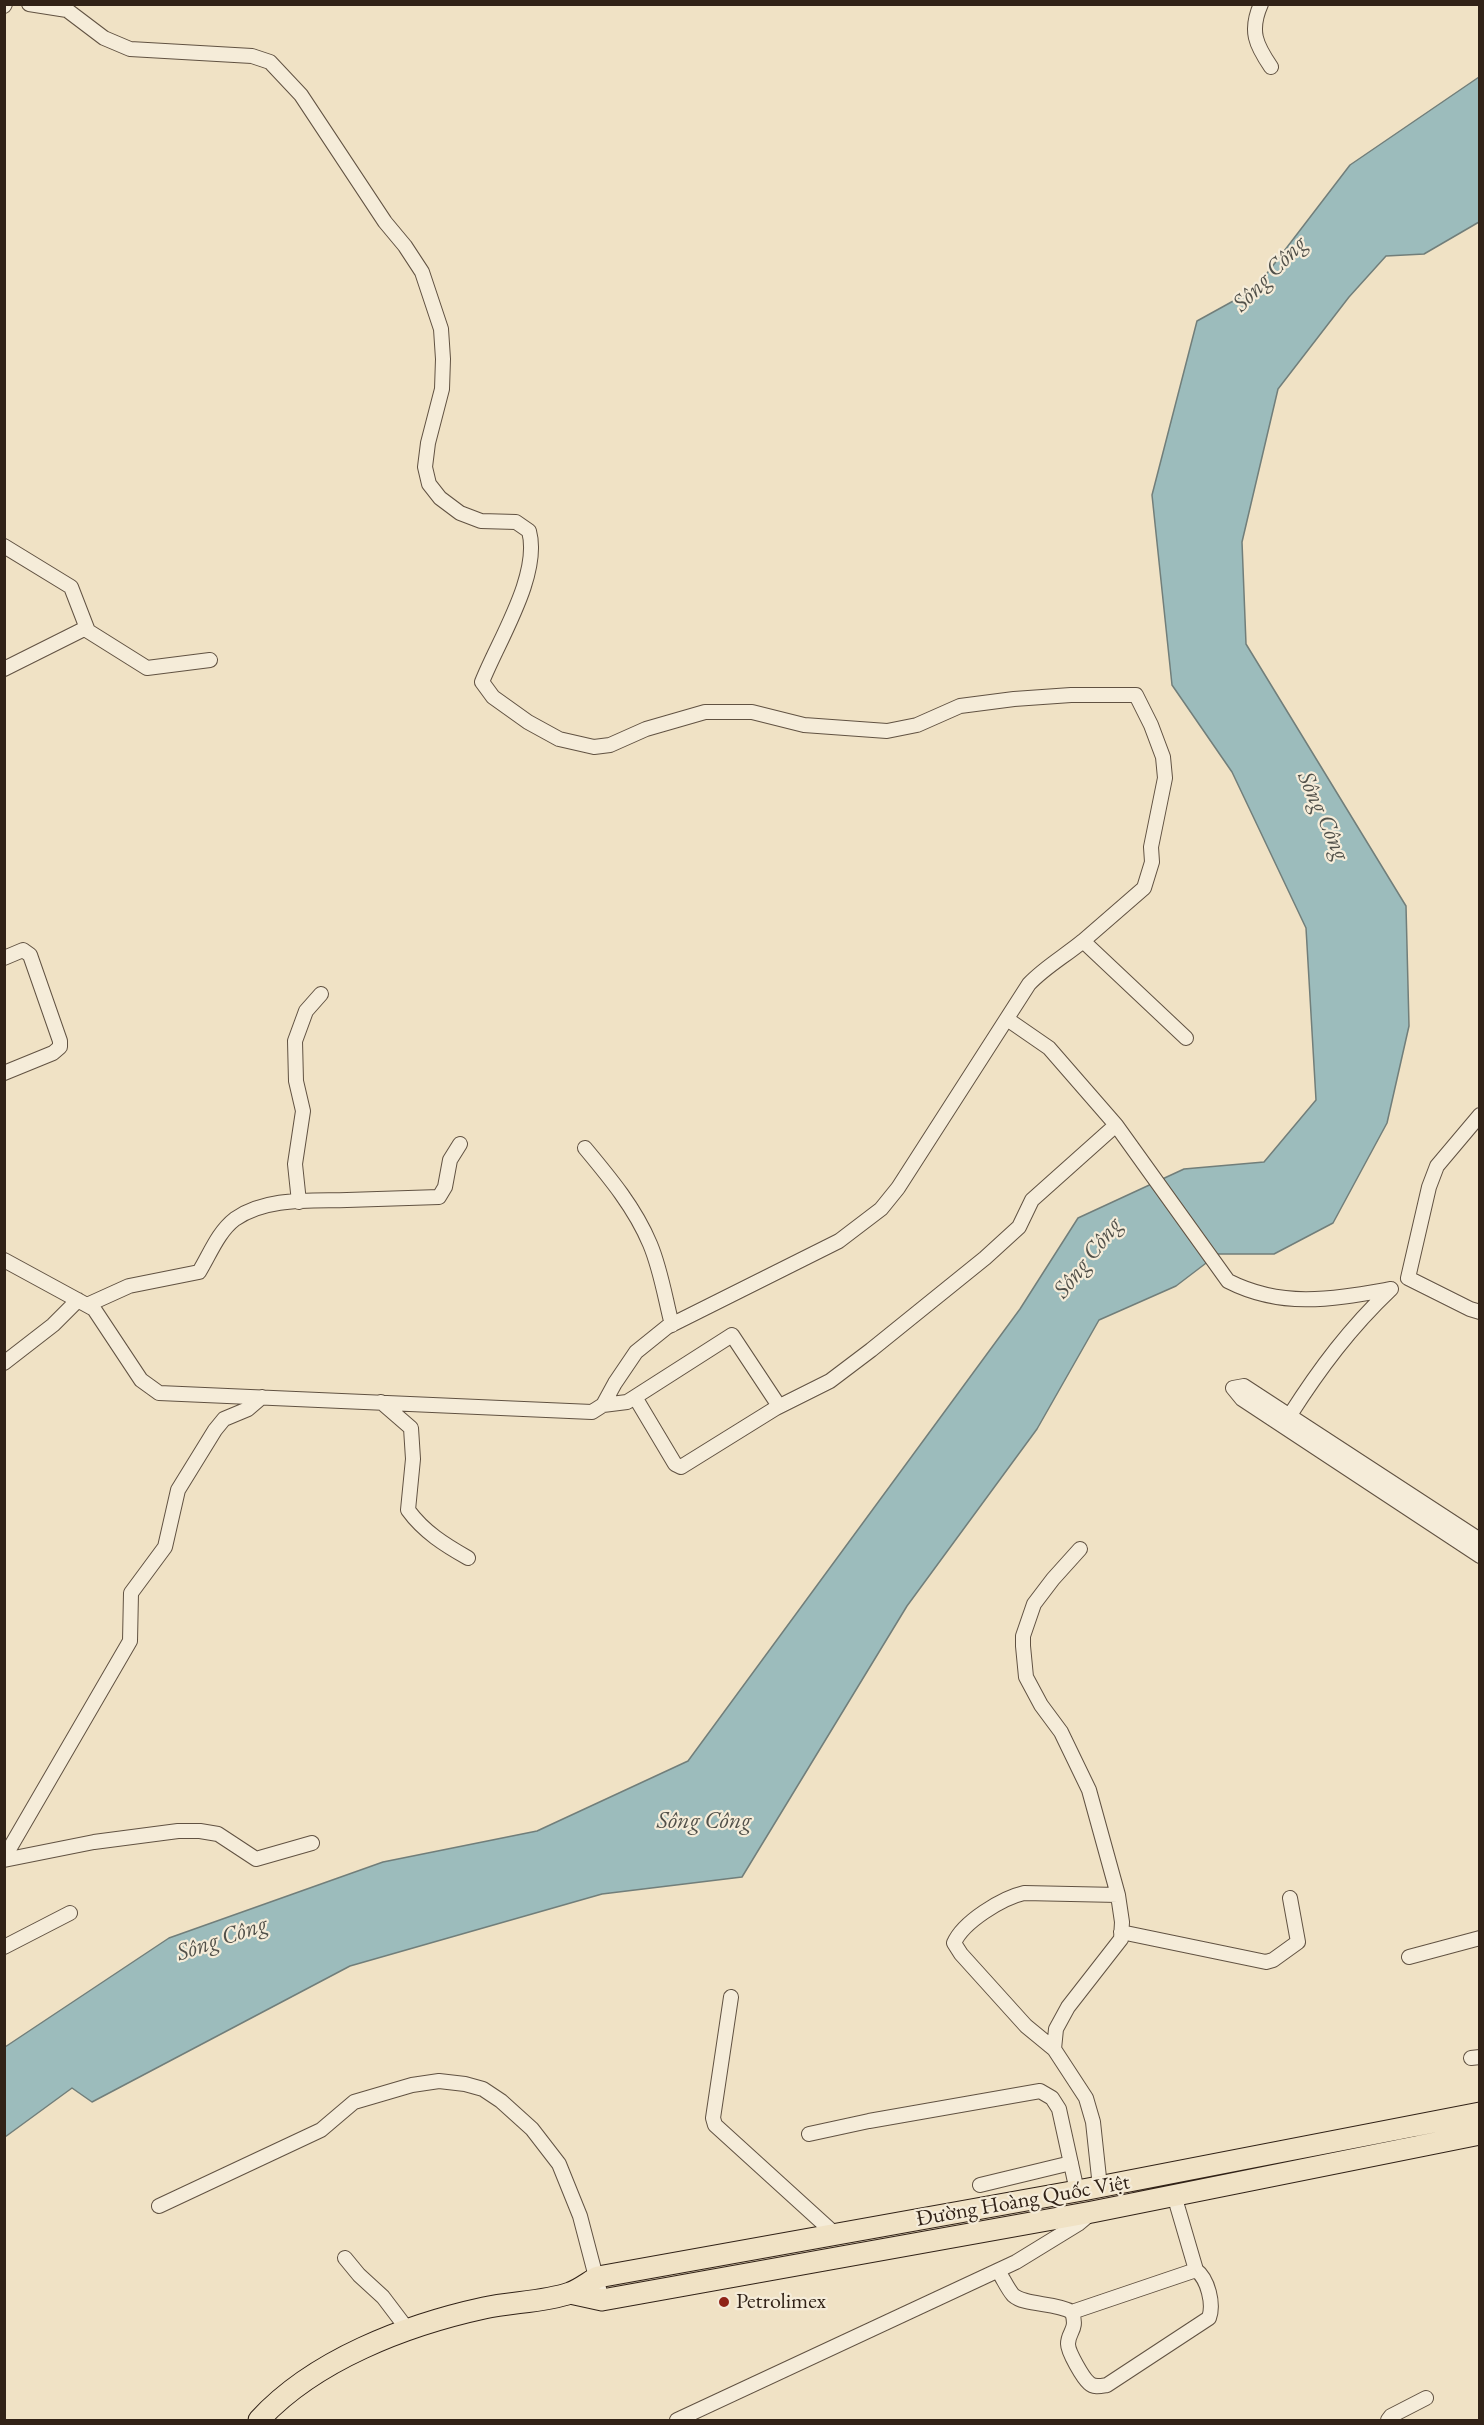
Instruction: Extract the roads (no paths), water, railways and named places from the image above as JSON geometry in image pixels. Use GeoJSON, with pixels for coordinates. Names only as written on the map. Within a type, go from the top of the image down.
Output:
{"type":"FeatureCollection","features":[{"type":"Feature","properties":{"kind":"highway","name":"Đường Hoàng Quốc Việt"},"geometry":{"type":"LineString","coordinates":[[260,2421],[296,2387],[364,2348],[408,2330],[485,2308],[570,2293],[598,2277],[1088,2189],[1479,2113]]}},
{"type":"Feature","properties":{"kind":"highway","name":"Đường Hoàng Quốc Việt"},"geometry":{"type":"LineString","coordinates":[[570,2293],[602,2300],[1092,2212],[1479,2134]]}},
{"type":"Feature","properties":{"kind":"highway"},"geometry":{"type":"LineString","coordinates":[[1088,2189],[1092,2212]]}},
{"type":"Feature","properties":{"kind":"street"},"geometry":{"type":"LineString","coordinates":[[29,4],[67,9],[104,38],[130,49],[156,52],[240,53],[261,58],[270,62],[301,95],[385,222],[405,246],[422,272],[432,298],[441,329],[443,358],[442,389],[428,443],[425,467],[429,484],[440,498],[460,513],[481,521],[516,522],[529,531],[531,554],[525,581],[512,618],[492,656],[482,682],[493,697],[528,722],[559,739],[594,747],[610,745],[646,729],[705,712],[752,712],[804,725],[887,731],[917,725],[960,706],[1071,695],[1136,695],[1151,725],[1163,757],[1166,778],[1151,847],[1152,862],[1144,888],[1029,984],[898,1188],[881,1209],[839,1241],[672,1325],[636,1352],[603,1405]]}},
{"type":"Feature","properties":{"kind":"street"},"geometry":{"type":"LineString","coordinates":[[1261,4],[1254,34],[1258,47],[1271,67]]}},
{"type":"Feature","properties":{"kind":"street"},"geometry":{"type":"LineString","coordinates":[[4,546],[71,587],[86,628],[147,668],[210,660]]}},
{"type":"Feature","properties":{"kind":"street"},"geometry":{"type":"LineString","coordinates":[[4,669],[86,628]]}},
{"type":"Feature","properties":{"kind":"street"},"geometry":{"type":"LineString","coordinates":[[1083,940],[1186,1038]]}},
{"type":"Feature","properties":{"kind":"street"},"geometry":{"type":"LineString","coordinates":[[4,957],[23,950],[30,955],[60,1041],[60,1047],[53,1053],[4,1073]]}},
{"type":"Feature","properties":{"kind":"street"},"geometry":{"type":"LineString","coordinates":[[299,1202],[295,1164],[303,1112],[296,1081],[295,1041],[306,1011],[321,994]]}},
{"type":"Feature","properties":{"kind":"street"},"geometry":{"type":"LineString","coordinates":[[1007,1019],[1049,1048],[1116,1125],[1228,1281],[1249,1291],[1281,1299],[1310,1301],[1391,1289]]}},
{"type":"Feature","properties":{"kind":"street"},"geometry":{"type":"LineString","coordinates":[[1290,1415],[1322,1365],[1369,1311],[1391,1289],[1408,1278],[1429,1187],[1437,1166],[1479,1114]]}},
{"type":"Feature","properties":{"kind":"street"},"geometry":{"type":"LineString","coordinates":[[635,1397],[678,1467],[779,1406],[830,1381],[985,1258],[1019,1227],[1032,1200],[1116,1125]]}},
{"type":"Feature","properties":{"kind":"street"},"geometry":{"type":"LineString","coordinates":[[4,1363],[82,1303],[139,1283],[199,1272],[217,1239],[233,1221],[248,1211],[271,1204],[439,1197],[445,1187],[450,1160],[460,1144]]}},
{"type":"Feature","properties":{"kind":"street"},"geometry":{"type":"LineString","coordinates":[[585,1148],[626,1200],[650,1244],[659,1270],[672,1325]]}},
{"type":"Feature","properties":{"kind":"street"},"geometry":{"type":"LineString","coordinates":[[4,1260],[94,1309],[141,1380],[159,1394],[592,1412],[603,1405],[627,1402],[732,1335],[779,1406]]}},
{"type":"Feature","properties":{"kind":"street"},"geometry":{"type":"LineString","coordinates":[[1408,1278],[1470,1310],[1479,1312]]}},
{"type":"Feature","properties":{"kind":"street"},"geometry":{"type":"LineString","coordinates":[[1479,1540],[1244,1386],[1233,1388],[1242,1399],[1479,1556]]}},
{"type":"Feature","properties":{"kind":"street"},"geometry":{"type":"LineString","coordinates":[[4,1859],[130,1641],[132,1593],[165,1547],[178,1490],[224,1419],[248,1409],[262,1397]]}},
{"type":"Feature","properties":{"kind":"street"},"geometry":{"type":"LineString","coordinates":[[381,1402],[411,1428],[413,1459],[408,1510],[444,1545],[468,1558]]}},
{"type":"Feature","properties":{"kind":"street"},"geometry":{"type":"LineString","coordinates":[[1054,2049],[1056,2029],[1068,2007],[1120,1939],[1121,1932],[1118,1896],[1091,1795],[1061,1732],[1041,1705],[1026,1677],[1023,1636],[1035,1604],[1053,1579],[1080,1549]]}},
{"type":"Feature","properties":{"kind":"street"},"geometry":{"type":"LineString","coordinates":[[4,1859],[94,1842],[178,1831],[218,1834],[256,1859],[312,1843]]}},
{"type":"Feature","properties":{"kind":"street"},"geometry":{"type":"LineString","coordinates":[[1088,2189],[1095,2133],[1086,2098],[1054,2049],[1026,2026],[961,1954],[954,1943],[959,1932],[1011,1896],[1024,1893],[1118,1896]]}},
{"type":"Feature","properties":{"kind":"street"},"geometry":{"type":"LineString","coordinates":[[1121,1932],[1266,1962],[1273,1960],[1298,1942],[1290,1898]]}},
{"type":"Feature","properties":{"kind":"street"},"geometry":{"type":"LineString","coordinates":[[4,1947],[70,1912]]}},
{"type":"Feature","properties":{"kind":"street"},"geometry":{"type":"LineString","coordinates":[[1409,1957],[1479,1938]]}},
{"type":"Feature","properties":{"kind":"street"},"geometry":{"type":"LineString","coordinates":[[730,1997],[713,2118],[715,2126],[836,2235]]}},
{"type":"Feature","properties":{"kind":"street"},"geometry":{"type":"LineString","coordinates":[[159,2206],[321,2130],[354,2102],[412,2085],[439,2081],[465,2084],[483,2089],[501,2101],[532,2129],[559,2164],[580,2216],[598,2277],[602,2300]]}},
{"type":"Feature","properties":{"kind":"street"},"geometry":{"type":"LineString","coordinates":[[809,2134],[869,2121],[1040,2091],[1052,2098],[1059,2109],[1071,2163],[1088,2189]]}},
{"type":"Feature","properties":{"kind":"street"},"geometry":{"type":"LineString","coordinates":[[980,2185],[1071,2163]]}},
{"type":"Feature","properties":{"kind":"street"},"geometry":{"type":"LineString","coordinates":[[1072,2312],[1075,2322],[1068,2345],[1072,2357],[1089,2384],[1099,2387],[1107,2385],[1209,2318],[1212,2309],[1210,2300],[1202,2275],[1196,2270],[1174,2195]]}},
{"type":"Feature","properties":{"kind":"street"},"geometry":{"type":"LineString","coordinates":[[677,2421],[998,2271],[1061,2235],[1087,2218],[1092,2212]]}},
{"type":"Feature","properties":{"kind":"street"},"geometry":{"type":"LineString","coordinates":[[345,2258],[359,2275],[383,2296],[408,2330]]}},
{"type":"Feature","properties":{"kind":"street"},"geometry":{"type":"LineString","coordinates":[[998,2271],[1014,2295],[1026,2302],[1049,2303],[1072,2312],[1196,2270]]}},
{"type":"Feature","properties":{"kind":"street"},"geometry":{"type":"LineString","coordinates":[[1388,2421],[1391,2416],[1426,2398]]}},
{"type":"Feature","properties":{"kind":"water","name":"Sông Công"},"geometry":{"type":"Polygon","coordinates":[[[1479,77],[1479,222],[1424,254],[1386,256],[1349,297],[1278,389],[1242,542],[1246,644],[1406,906],[1409,1026],[1387,1123],[1333,1223],[1274,1254],[1218,1254],[1176,1286],[1099,1320],[1037,1429],[907,1606],[742,1877],[602,1894],[350,1966],[92,2102],[72,2088],[5,2137],[5,2047],[169,1938],[383,1862],[537,1831],[688,1761],[1020,1309],[1078,1218],[1184,1169],[1264,1162],[1316,1100],[1306,928],[1232,772],[1172,685],[1152,495],[1197,321],[1255,289],[1350,165],[1479,77]]]}},
{"type":"Feature","properties":{"kind":"place","name":"Petrolimex"},"geometry":{"type":"Point","coordinates":[724,2302]}}]}
